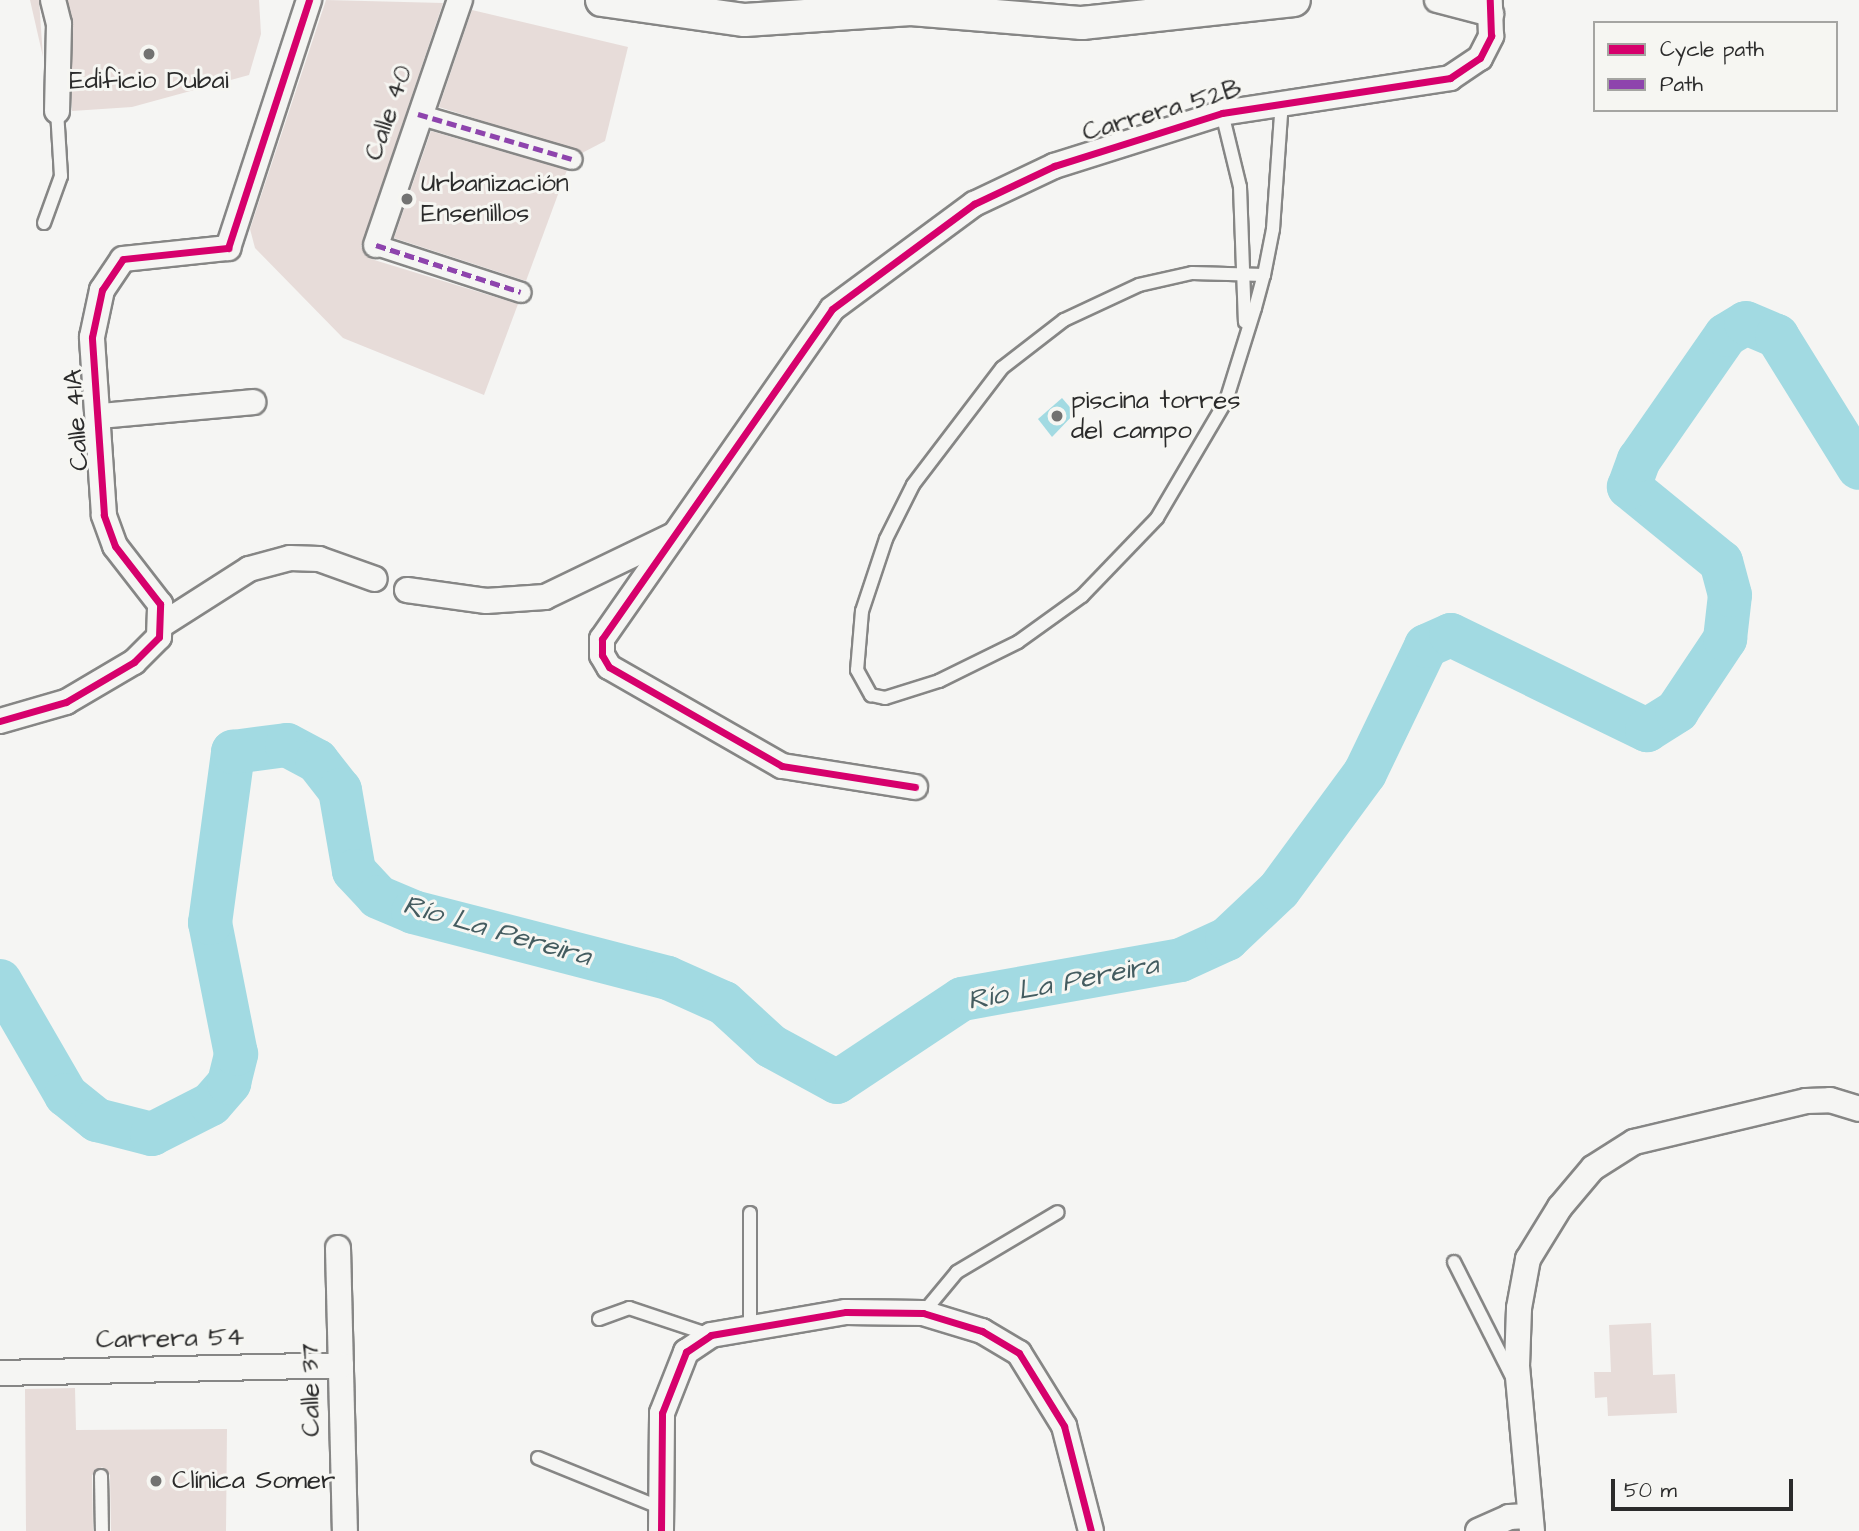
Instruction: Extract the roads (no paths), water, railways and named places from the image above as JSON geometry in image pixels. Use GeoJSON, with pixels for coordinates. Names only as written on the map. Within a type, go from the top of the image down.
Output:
{"type":"FeatureCollection","features":[{"type":"Feature","properties":{"kind":"street"},"geometry":{"type":"LineString","coordinates":[[53,0],[59,24],[57,111]]}},
{"type":"Feature","properties":{"kind":"street","name":"Calle 41A"},"geometry":{"type":"LineString","coordinates":[[163,624],[160,604],[115,546],[104,516],[100,416],[92,337],[102,290],[123,259],[228,248],[309,0]]}},
{"type":"Feature","properties":{"kind":"street","name":"Calle 40"},"geometry":{"type":"LineString","coordinates":[[376,245],[418,114],[460,0]]}},
{"type":"Feature","properties":{"kind":"street"},"geometry":{"type":"LineString","coordinates":[[602,0],[745,20],[911,9],[1082,23],[1294,0]]}},
{"type":"Feature","properties":{"kind":"street","name":"Carrera 52B"},"geometry":{"type":"LineString","coordinates":[[915,787],[782,766],[609,667],[602,639],[832,309],[974,204],[1054,166],[1223,113],[1282,101],[1450,78],[1480,58],[1491,36],[1491,7],[1437,0]]}},
{"type":"Feature","properties":{"kind":"street"},"geometry":{"type":"LineString","coordinates":[[418,114],[572,159]]}},
{"type":"Feature","properties":{"kind":"street"},"geometry":{"type":"LineString","coordinates":[[376,245],[521,292]]}},
{"type":"Feature","properties":{"kind":"street"},"geometry":{"type":"LineString","coordinates":[[100,416],[253,402]]}},
{"type":"Feature","properties":{"kind":"street"},"geometry":{"type":"LineString","coordinates":[[407,590],[486,601],[545,597],[676,534]]}},
{"type":"Feature","properties":{"kind":"street"},"geometry":{"type":"LineString","coordinates":[[0,720],[66,702],[134,662],[163,624],[249,569],[290,558],[319,559],[375,579]]}},
{"type":"Feature","properties":{"kind":"street"},"geometry":{"type":"LineString","coordinates":[[1478,1531],[1508,1517],[1531,1524],[1519,1390],[1519,1308],[1528,1259],[1593,1168],[1634,1142],[1807,1101],[1830,1100],[1859,1110]]}},
{"type":"Feature","properties":{"kind":"street","name":"Calle 37"},"geometry":{"type":"LineString","coordinates":[[338,1248],[345,1531]]}},
{"type":"Feature","properties":{"kind":"street"},"geometry":{"type":"LineString","coordinates":[[661,1519],[668,1388],[686,1352],[711,1335],[846,1312],[923,1313],[982,1331],[1019,1353],[1064,1426],[1091,1531]]}},
{"type":"Feature","properties":{"kind":"street","name":"Carrera 54"},"geometry":{"type":"LineString","coordinates":[[0,1373],[341,1365]]}},
{"type":"Feature","properties":{"kind":"lane"},"geometry":{"type":"LineString","coordinates":[[1264,275],[1245,272],[1192,273],[1139,285],[1064,320],[1002,368],[913,485],[886,539],[862,611],[857,670],[870,695],[885,698],[939,681],[1018,642],[1082,596],[1157,518],[1195,462],[1226,401],[1264,275],[1282,101]]}},
{"type":"Feature","properties":{"kind":"lane"},"geometry":{"type":"LineString","coordinates":[[44,223],[61,176],[57,111]]}},
{"type":"Feature","properties":{"kind":"lane"},"geometry":{"type":"LineString","coordinates":[[1223,113],[1240,187],[1245,272],[1244,340]]}},
{"type":"Feature","properties":{"kind":"lane"},"geometry":{"type":"LineString","coordinates":[[923,1313],[957,1272],[1058,1212]]}},
{"type":"Feature","properties":{"kind":"lane"},"geometry":{"type":"LineString","coordinates":[[750,1213],[750,1328]]}},
{"type":"Feature","properties":{"kind":"lane"},"geometry":{"type":"LineString","coordinates":[[1454,1262],[1519,1390]]}},
{"type":"Feature","properties":{"kind":"lane"},"geometry":{"type":"LineString","coordinates":[[599,1319],[629,1308],[711,1335]]}},
{"type":"Feature","properties":{"kind":"lane"},"geometry":{"type":"LineString","coordinates":[[538,1458],[661,1519]]}},
{"type":"Feature","properties":{"kind":"lane"},"geometry":{"type":"LineString","coordinates":[[101,1476],[102,1531]]}},
{"type":"Feature","properties":{"kind":"water","name":"piscina torres del campo"},"geometry":{"type":"Polygon","coordinates":[[[1062,398],[1075,413],[1052,437],[1038,419],[1062,398]]]}},
{"type":"Feature","properties":{"kind":"waterway","name":"Río La Pereira"},"geometry":{"type":"LineString","coordinates":[[0,981],[66,1095],[97,1120],[152,1134],[211,1104],[229,1083],[236,1054],[210,923],[233,752],[287,745],[317,761],[340,790],[354,871],[378,897],[413,912],[668,978],[724,1003],[771,1046],[837,1082],[962,999],[1181,960],[1227,939],[1279,890],[1365,773],[1426,646],[1451,635],[1647,730],[1677,711],[1725,639],[1730,595],[1721,562],[1629,487],[1639,460],[1726,335],[1746,323],[1777,336],[1859,468]]}},
{"type":"Feature","properties":{"kind":"place","name":"Edificio Dubai"},"geometry":{"type":"Point","coordinates":[149,54]}},
{"type":"Feature","properties":{"kind":"place","name":"Urbanización Ensenillos"},"geometry":{"type":"Point","coordinates":[407,199]}},
{"type":"Feature","properties":{"kind":"place","name":"piscina torres del campo"},"geometry":{"type":"Point","coordinates":[1057,416]}},
{"type":"Feature","properties":{"kind":"place","name":"Clínica Somer"},"geometry":{"type":"Point","coordinates":[156,1481]}}]}
